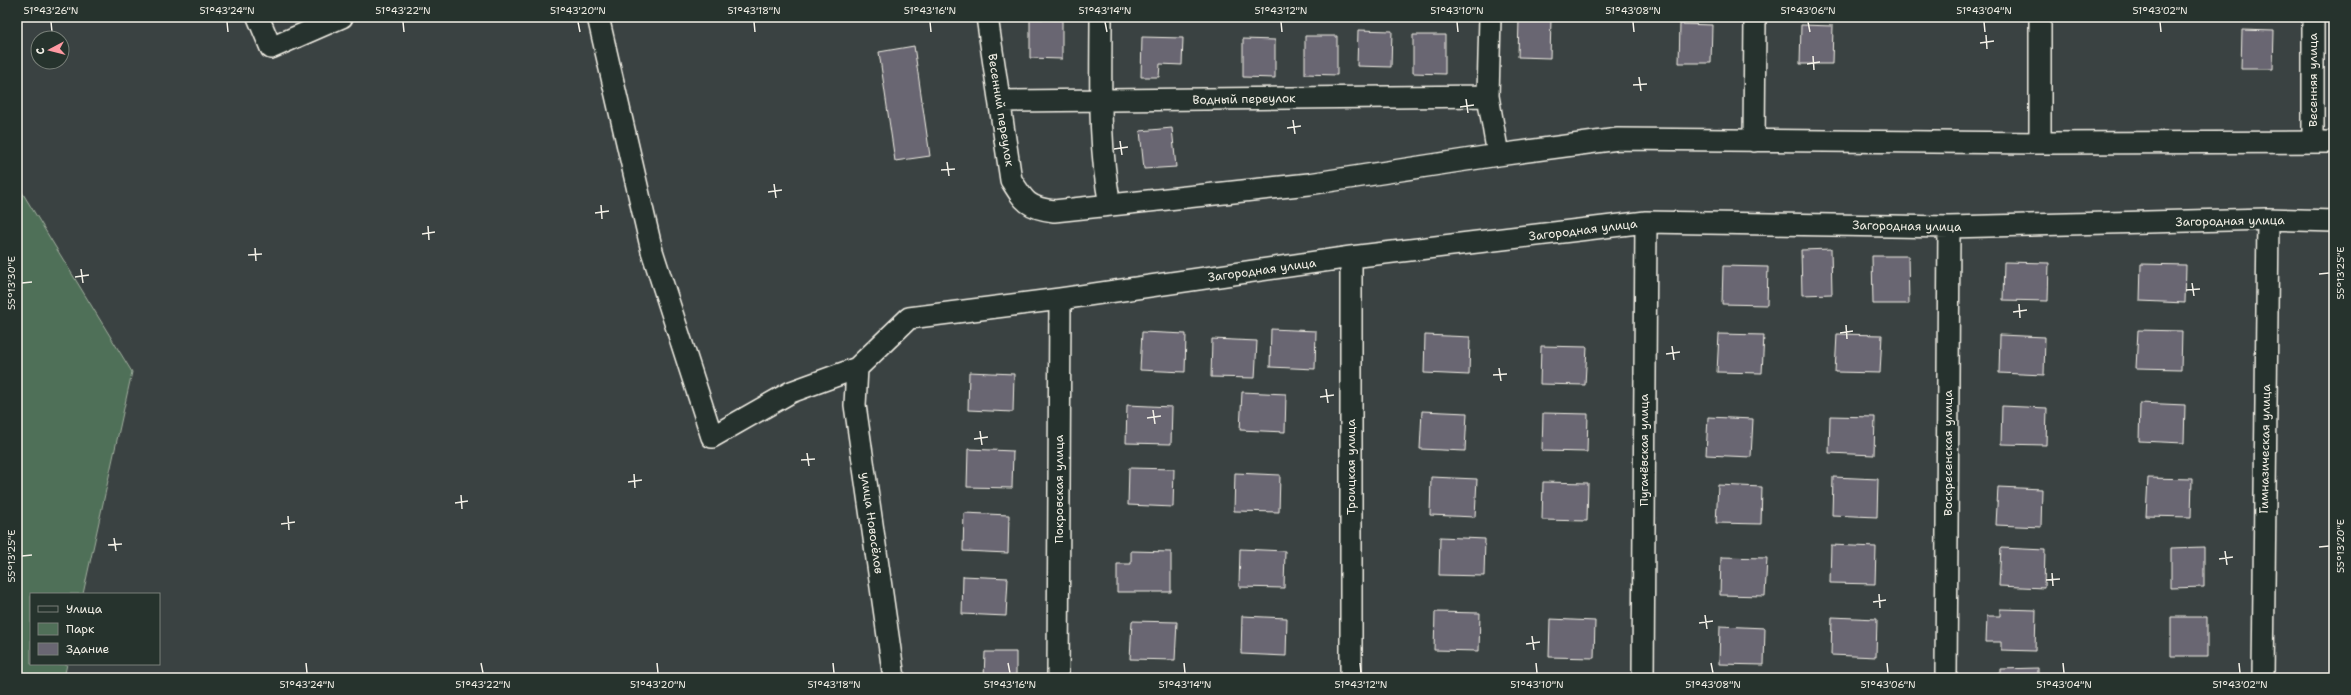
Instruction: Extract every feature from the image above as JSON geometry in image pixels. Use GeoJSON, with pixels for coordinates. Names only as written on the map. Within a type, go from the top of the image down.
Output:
{"type":"FeatureCollection","features":[{"type":"Feature","properties":{"kind":"street"},"geometry":{"type":"LineString","coordinates":[[258,17],[271,48],[342,17]]}},
{"type":"Feature","properties":{"kind":"street"},"geometry":{"type":"LineString","coordinates":[[598,17],[652,251],[712,437],[791,392],[858,368]]}},
{"type":"Feature","properties":{"kind":"street","name":"Весенний переулок"},"geometry":{"type":"LineString","coordinates":[[987,17],[1012,180],[1023,200],[1038,209],[1054,211],[1110,205]]}},
{"type":"Feature","properties":{"kind":"street"},"geometry":{"type":"LineString","coordinates":[[1102,17],[1100,100],[1103,167],[1110,205],[1309,184],[1498,154],[1618,139],[2040,143],[2334,142]]}},
{"type":"Feature","properties":{"kind":"street"},"geometry":{"type":"LineString","coordinates":[[1490,17],[1488,96],[1498,154]]}},
{"type":"Feature","properties":{"kind":"street"},"geometry":{"type":"LineString","coordinates":[[1754,141],[1755,17]]}},
{"type":"Feature","properties":{"kind":"street"},"geometry":{"type":"LineString","coordinates":[[2040,17],[2040,143]]}},
{"type":"Feature","properties":{"kind":"street","name":"Весенняя улица"},"geometry":{"type":"LineString","coordinates":[[2313,17],[2313,142]]}},
{"type":"Feature","properties":{"kind":"street","name":"Водный переулок"},"geometry":{"type":"LineString","coordinates":[[1000,101],[1488,96]]}},
{"type":"Feature","properties":{"kind":"street","name":"Загородная улица"},"geometry":{"type":"LineString","coordinates":[[858,368],[909,318],[1060,299],[1352,257],[1646,222],[1950,227],[2268,219],[2334,221]]}},
{"type":"Feature","properties":{"kind":"street","name":"Гимназическая улица"},"geometry":{"type":"LineString","coordinates":[[2263,678],[2268,219]]}},
{"type":"Feature","properties":{"kind":"street","name":"Пугачёвская улица"},"geometry":{"type":"LineString","coordinates":[[1642,678],[1646,222]]}},
{"type":"Feature","properties":{"kind":"street","name":"Воскресенская улица"},"geometry":{"type":"LineString","coordinates":[[1946,678],[1950,227]]}},
{"type":"Feature","properties":{"kind":"street","name":"Троицкая улица"},"geometry":{"type":"LineString","coordinates":[[1351,678],[1352,257]]}},
{"type":"Feature","properties":{"kind":"street","name":"Покровская улица"},"geometry":{"type":"LineString","coordinates":[[1058,678],[1060,299]]}},
{"type":"Feature","properties":{"kind":"street","name":"улица Новосёлов"},"geometry":{"type":"LineString","coordinates":[[858,368],[855,405],[894,678]]}},
{"type":"Feature","properties":{"kind":"green space"},"geometry":{"type":"Polygon","coordinates":[[[17,184],[132,372],[83,593],[30,593],[30,665],[67,665],[64,678],[17,678],[17,184]]]}},
{"type":"Feature","properties":{"kind":"building"},"geometry":{"type":"Polygon","coordinates":[[[1030,19],[1062,20],[1062,59],[1030,58],[1030,19]]]}},
{"type":"Feature","properties":{"kind":"building"},"geometry":{"type":"Polygon","coordinates":[[[1519,19],[1551,19],[1550,58],[1518,57],[1519,19]]]}},
{"type":"Feature","properties":{"kind":"building"},"geometry":{"type":"Polygon","coordinates":[[[1680,24],[1712,25],[1711,63],[1679,63],[1680,24]]]}},
{"type":"Feature","properties":{"kind":"building"},"geometry":{"type":"Polygon","coordinates":[[[1801,25],[1833,26],[1832,64],[1800,64],[1801,25]]]}},
{"type":"Feature","properties":{"kind":"building"},"geometry":{"type":"Polygon","coordinates":[[[1358,30],[1392,31],[1391,67],[1357,66],[1358,30]]]}},
{"type":"Feature","properties":{"kind":"building"},"geometry":{"type":"Polygon","coordinates":[[[2242,30],[2274,31],[2273,69],[2241,69],[2242,30]]]}},
{"type":"Feature","properties":{"kind":"building"},"geometry":{"type":"Polygon","coordinates":[[[1413,35],[1445,35],[1445,74],[1413,73],[1413,35]]]}},
{"type":"Feature","properties":{"kind":"building"},"geometry":{"type":"Polygon","coordinates":[[[1305,36],[1337,36],[1337,75],[1305,74],[1305,36]]]}},
{"type":"Feature","properties":{"kind":"building"},"geometry":{"type":"Polygon","coordinates":[[[1142,37],[1183,38],[1182,65],[1160,64],[1159,77],[1141,77],[1142,37]]]}},
{"type":"Feature","properties":{"kind":"building"},"geometry":{"type":"Polygon","coordinates":[[[1243,39],[1275,40],[1275,78],[1243,77],[1243,39]]]}},
{"type":"Feature","properties":{"kind":"building"},"geometry":{"type":"Polygon","coordinates":[[[914,46],[930,156],[895,161],[879,52],[914,46]]]}},
{"type":"Feature","properties":{"kind":"building"},"geometry":{"type":"Polygon","coordinates":[[[1172,128],[1176,167],[1144,169],[1140,131],[1172,128]]]}},
{"type":"Feature","properties":{"kind":"building"},"geometry":{"type":"Polygon","coordinates":[[[1831,249],[1832,294],[1802,295],[1801,250],[1831,249]]]}},
{"type":"Feature","properties":{"kind":"building"},"geometry":{"type":"Polygon","coordinates":[[[1872,256],[1908,256],[1909,304],[1873,304],[1872,256]]]}},
{"type":"Feature","properties":{"kind":"building"},"geometry":{"type":"Polygon","coordinates":[[[2004,262],[2049,263],[2048,301],[2003,300],[2004,262]]]}},
{"type":"Feature","properties":{"kind":"building"},"geometry":{"type":"Polygon","coordinates":[[[2141,264],[2186,265],[2185,303],[2140,301],[2141,264]]]}},
{"type":"Feature","properties":{"kind":"building"},"geometry":{"type":"Polygon","coordinates":[[[1723,266],[1768,267],[1767,305],[1722,304],[1723,266]]]}},
{"type":"Feature","properties":{"kind":"building"},"geometry":{"type":"Polygon","coordinates":[[[1271,329],[1316,331],[1315,369],[1270,367],[1271,329]]]}},
{"type":"Feature","properties":{"kind":"building"},"geometry":{"type":"Polygon","coordinates":[[[2138,330],[2182,331],[2181,369],[2136,368],[2138,330]]]}},
{"type":"Feature","properties":{"kind":"building"},"geometry":{"type":"Polygon","coordinates":[[[1142,332],[1186,334],[1185,372],[1140,370],[1142,332]]]}},
{"type":"Feature","properties":{"kind":"building"},"geometry":{"type":"Polygon","coordinates":[[[1719,334],[1764,335],[1762,373],[1717,372],[1719,334]]]}},
{"type":"Feature","properties":{"kind":"building"},"geometry":{"type":"Polygon","coordinates":[[[1837,334],[1882,335],[1880,373],[1835,372],[1837,334]]]}},
{"type":"Feature","properties":{"kind":"building"},"geometry":{"type":"Polygon","coordinates":[[[1425,335],[1470,337],[1469,375],[1424,373],[1425,335]]]}},
{"type":"Feature","properties":{"kind":"building"},"geometry":{"type":"Polygon","coordinates":[[[2000,335],[2045,337],[2044,375],[1999,373],[2000,335]]]}},
{"type":"Feature","properties":{"kind":"building"},"geometry":{"type":"Polygon","coordinates":[[[1212,339],[1257,341],[1255,378],[1211,377],[1212,339]]]}},
{"type":"Feature","properties":{"kind":"building"},"geometry":{"type":"Polygon","coordinates":[[[1541,346],[1587,347],[1585,385],[1540,384],[1541,346]]]}},
{"type":"Feature","properties":{"kind":"building"},"geometry":{"type":"Polygon","coordinates":[[[969,372],[1014,374],[1013,412],[968,410],[969,372]]]}},
{"type":"Feature","properties":{"kind":"building"},"geometry":{"type":"Polygon","coordinates":[[[1242,392],[1286,394],[1285,432],[1240,430],[1242,392]]]}},
{"type":"Feature","properties":{"kind":"building"},"geometry":{"type":"Polygon","coordinates":[[[2140,403],[2185,405],[2184,443],[2139,441],[2140,403]]]}},
{"type":"Feature","properties":{"kind":"building"},"geometry":{"type":"Polygon","coordinates":[[[1127,405],[1172,407],[1171,444],[1126,443],[1127,405]]]}},
{"type":"Feature","properties":{"kind":"building"},"geometry":{"type":"Polygon","coordinates":[[[2002,406],[2047,408],[2046,445],[2001,444],[2002,406]]]}},
{"type":"Feature","properties":{"kind":"building"},"geometry":{"type":"Polygon","coordinates":[[[1422,411],[1467,413],[1465,451],[1420,449],[1422,411]]]}},
{"type":"Feature","properties":{"kind":"building"},"geometry":{"type":"Polygon","coordinates":[[[1543,413],[1588,414],[1587,452],[1542,451],[1543,413]]]}},
{"type":"Feature","properties":{"kind":"building"},"geometry":{"type":"Polygon","coordinates":[[[1830,416],[1875,417],[1874,455],[1829,453],[1830,416]]]}},
{"type":"Feature","properties":{"kind":"building"},"geometry":{"type":"Polygon","coordinates":[[[1708,417],[1753,419],[1751,457],[1706,455],[1708,417]]]}},
{"type":"Feature","properties":{"kind":"building"},"geometry":{"type":"Polygon","coordinates":[[[968,449],[1013,451],[1012,488],[967,487],[968,449]]]}},
{"type":"Feature","properties":{"kind":"building"},"geometry":{"type":"Polygon","coordinates":[[[1129,468],[1174,469],[1173,507],[1128,505],[1129,468]]]}},
{"type":"Feature","properties":{"kind":"building"},"geometry":{"type":"Polygon","coordinates":[[[1235,473],[1280,475],[1279,512],[1234,511],[1235,473]]]}},
{"type":"Feature","properties":{"kind":"building"},"geometry":{"type":"Polygon","coordinates":[[[1431,477],[1477,479],[1475,517],[1430,515],[1431,477]]]}},
{"type":"Feature","properties":{"kind":"building"},"geometry":{"type":"Polygon","coordinates":[[[1833,477],[1878,479],[1877,517],[1832,515],[1833,477]]]}},
{"type":"Feature","properties":{"kind":"building"},"geometry":{"type":"Polygon","coordinates":[[[2148,478],[2192,479],[2191,517],[2146,516],[2148,478]]]}},
{"type":"Feature","properties":{"kind":"building"},"geometry":{"type":"Polygon","coordinates":[[[1543,482],[1588,483],[1587,521],[1542,520],[1543,482]]]}},
{"type":"Feature","properties":{"kind":"building"},"geometry":{"type":"Polygon","coordinates":[[[1718,485],[1762,487],[1761,524],[1716,523],[1718,485]]]}},
{"type":"Feature","properties":{"kind":"building"},"geometry":{"type":"Polygon","coordinates":[[[1998,487],[2042,489],[2041,527],[1996,525],[1998,487]]]}},
{"type":"Feature","properties":{"kind":"building"},"geometry":{"type":"Polygon","coordinates":[[[964,513],[1009,515],[1008,553],[963,551],[964,513]]]}},
{"type":"Feature","properties":{"kind":"building"},"geometry":{"type":"Polygon","coordinates":[[[1440,537],[1485,539],[1484,576],[1439,575],[1440,537]]]}},
{"type":"Feature","properties":{"kind":"building"},"geometry":{"type":"Polygon","coordinates":[[[1831,545],[1876,547],[1875,584],[1830,583],[1831,545]]]}},
{"type":"Feature","properties":{"kind":"building"},"geometry":{"type":"Polygon","coordinates":[[[2204,547],[2204,587],[2171,588],[2171,548],[2204,547]]]}},
{"type":"Feature","properties":{"kind":"building"},"geometry":{"type":"Polygon","coordinates":[[[2001,548],[2045,550],[2044,588],[1999,586],[2001,548]]]}},
{"type":"Feature","properties":{"kind":"building"},"geometry":{"type":"Polygon","coordinates":[[[1240,549],[1285,551],[1284,588],[1239,587],[1240,549]]]}},
{"type":"Feature","properties":{"kind":"building"},"geometry":{"type":"Polygon","coordinates":[[[1131,551],[1171,552],[1171,592],[1117,592],[1117,564],[1131,564],[1131,551]]]}},
{"type":"Feature","properties":{"kind":"building"},"geometry":{"type":"Polygon","coordinates":[[[1721,557],[1767,558],[1765,596],[1720,595],[1721,557]]]}},
{"type":"Feature","properties":{"kind":"building"},"geometry":{"type":"Polygon","coordinates":[[[963,576],[1008,578],[1006,616],[962,614],[963,576]]]}},
{"type":"Feature","properties":{"kind":"building"},"geometry":{"type":"Polygon","coordinates":[[[2000,609],[2036,610],[2035,651],[2001,650],[2001,642],[1986,642],[1987,616],[2000,616],[2000,609]]]}},
{"type":"Feature","properties":{"kind":"building"},"geometry":{"type":"Polygon","coordinates":[[[1435,612],[1480,613],[1479,651],[1434,650],[1435,612]]]}},
{"type":"Feature","properties":{"kind":"building"},"geometry":{"type":"Polygon","coordinates":[[[1242,616],[1287,618],[1286,656],[1241,654],[1242,616]]]}},
{"type":"Feature","properties":{"kind":"building"},"geometry":{"type":"Polygon","coordinates":[[[1832,617],[1877,619],[1876,657],[1831,655],[1832,617]]]}},
{"type":"Feature","properties":{"kind":"building"},"geometry":{"type":"Polygon","coordinates":[[[2171,617],[2207,617],[2207,656],[2171,656],[2171,617]]]}},
{"type":"Feature","properties":{"kind":"building"},"geometry":{"type":"Polygon","coordinates":[[[1550,619],[1595,621],[1594,658],[1549,657],[1550,619]]]}},
{"type":"Feature","properties":{"kind":"building"},"geometry":{"type":"Polygon","coordinates":[[[1132,621],[1177,622],[1175,660],[1130,659],[1132,621]]]}},
{"type":"Feature","properties":{"kind":"building"},"geometry":{"type":"Polygon","coordinates":[[[1720,626],[1765,628],[1764,665],[1719,664],[1720,626]]]}},
{"type":"Feature","properties":{"kind":"building"},"geometry":{"type":"Polygon","coordinates":[[[985,652],[1016,652],[1016,678],[984,678],[985,652]]]}},
{"type":"Feature","properties":{"kind":"building"},"geometry":{"type":"Polygon","coordinates":[[[2038,668],[2038,678],[1986,678],[1986,674],[2001,673],[2001,669],[2038,668]]]}}]}
